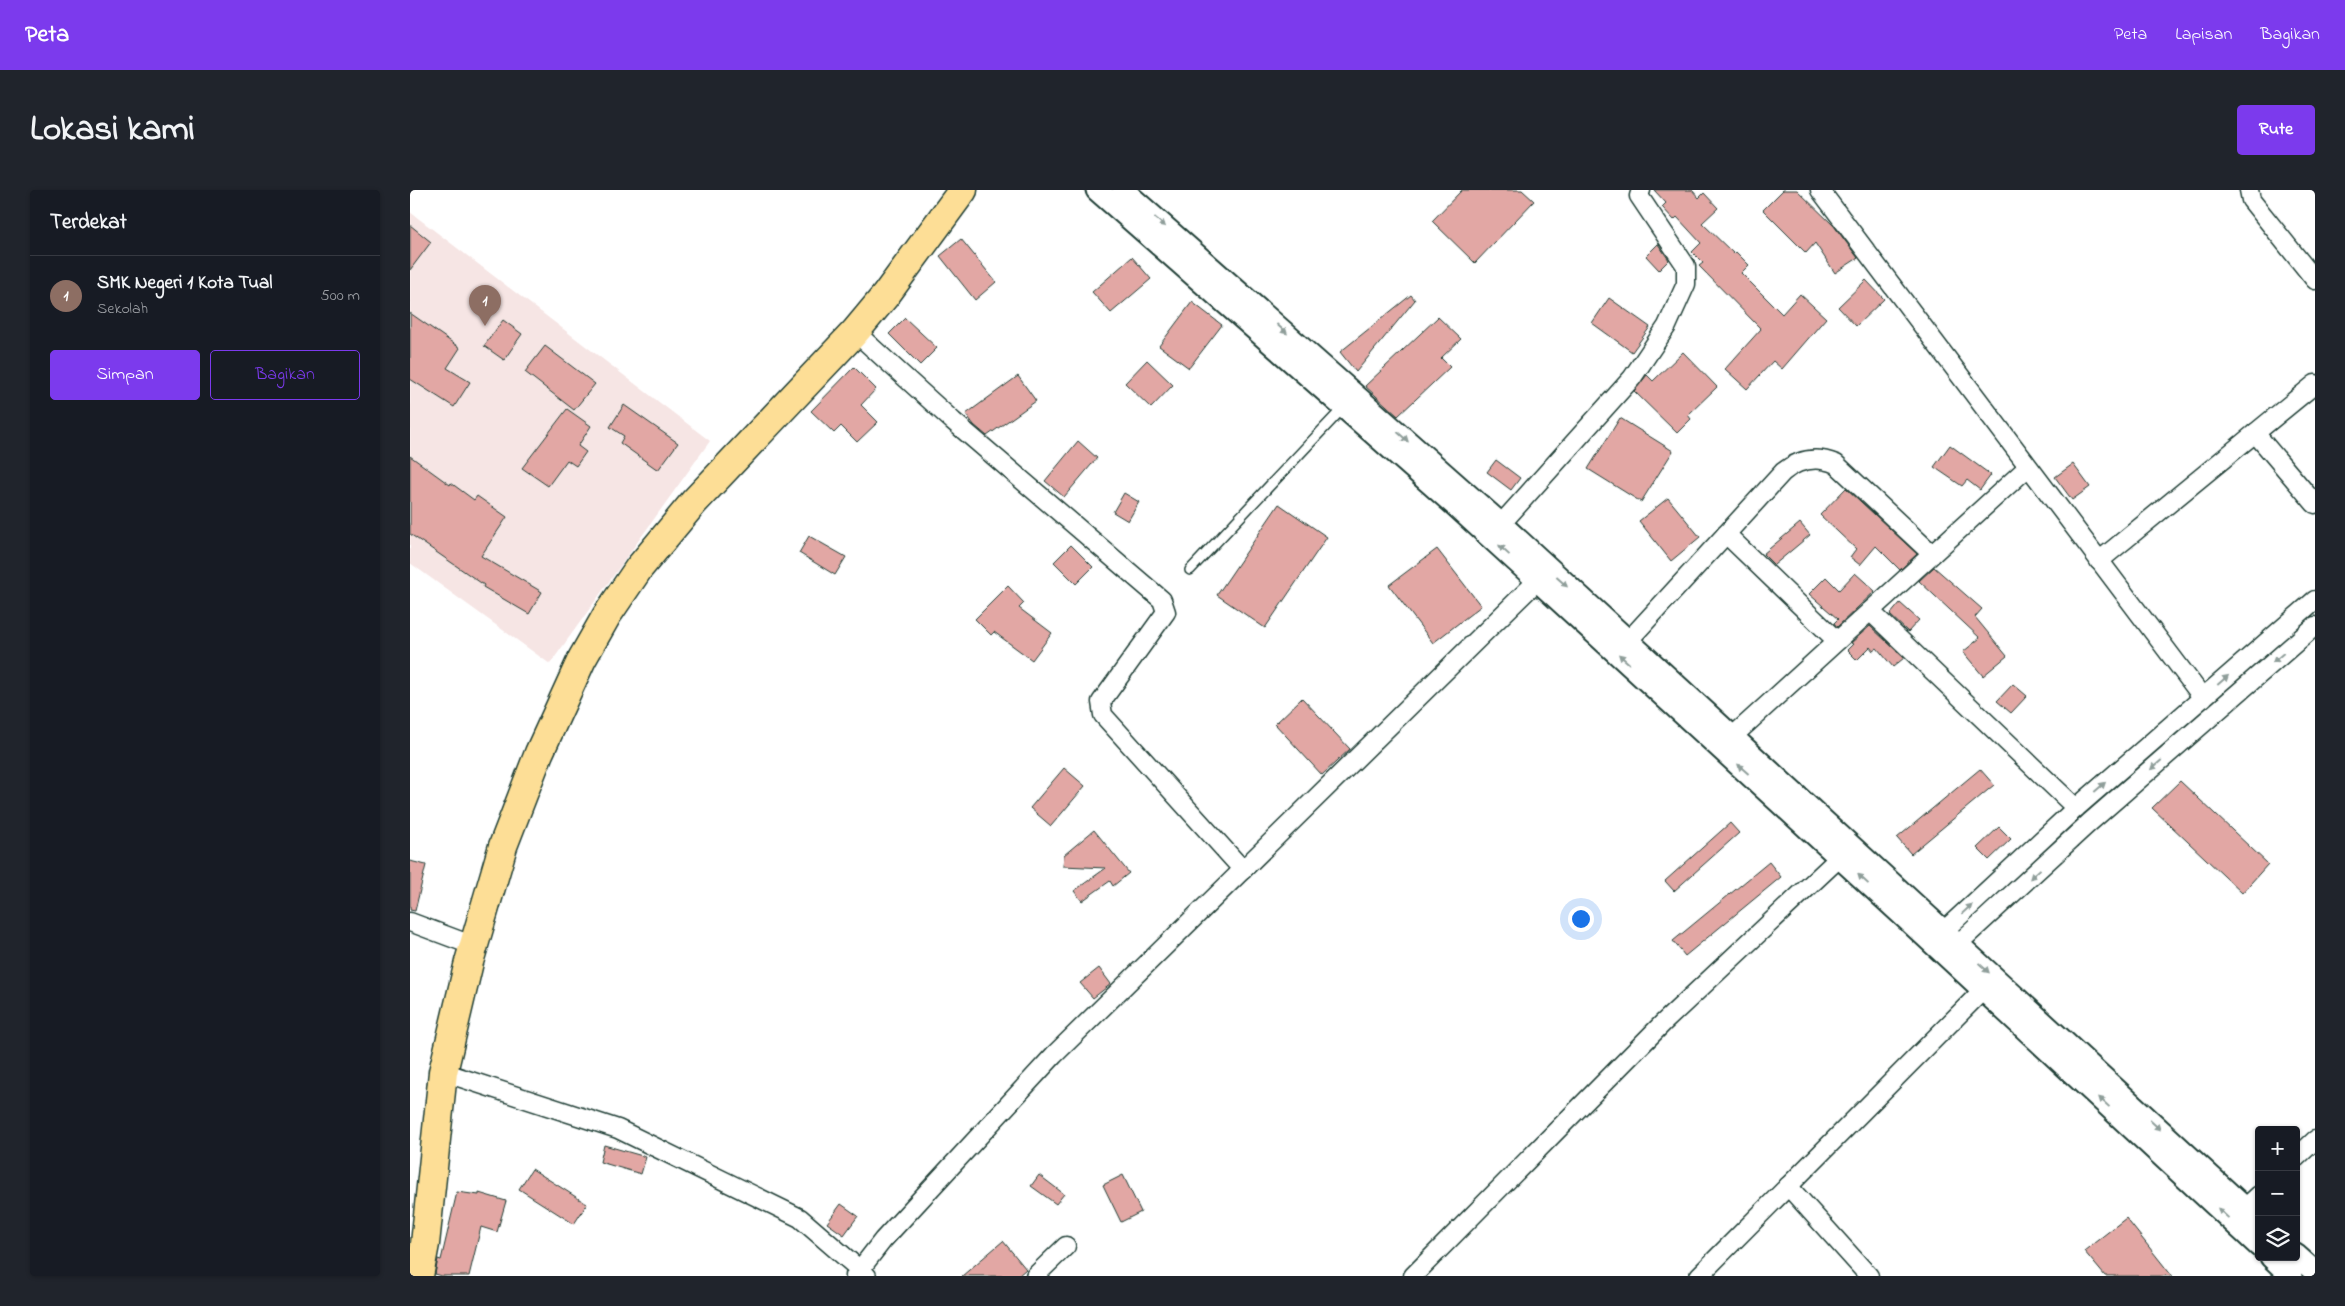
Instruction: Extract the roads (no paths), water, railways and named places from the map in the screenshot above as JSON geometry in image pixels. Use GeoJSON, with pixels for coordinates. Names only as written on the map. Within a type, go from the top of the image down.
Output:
{"type":"FeatureCollection","features":[{"type":"Feature","properties":{"kind":"highway"},"geometry":{"type":"LineString","coordinates":[[419,1276],[425,1244],[443,1072],[474,946],[503,846],[539,753],[582,659],[608,614],[639,568],[688,509],[855,332],[885,296],[963,190]]}},
{"type":"Feature","properties":{"kind":"street"},"geometry":{"type":"LineString","coordinates":[[1097,190],[1501,524],[1732,737],[1945,943],[1983,990],[2255,1242]]}},
{"type":"Feature","properties":{"kind":"street"},"geometry":{"type":"LineString","coordinates":[[1123,190],[1349,400],[1537,580],[1840,857],[1945,943],[2254,1208]]}},
{"type":"Feature","properties":{"kind":"street"},"geometry":{"type":"LineString","coordinates":[[1501,524],[1632,378],[1667,326],[1686,284],[1686,266],[1639,196],[1641,190]]}},
{"type":"Feature","properties":{"kind":"street"},"geometry":{"type":"LineString","coordinates":[[1820,190],[2203,698]]}},
{"type":"Feature","properties":{"kind":"street"},"geometry":{"type":"LineString","coordinates":[[2249,190],[2251,200],[2315,280]]}},
{"type":"Feature","properties":{"kind":"street"},"geometry":{"type":"LineString","coordinates":[[855,332],[953,421],[1162,600],[1166,612],[1101,702],[1103,715],[1243,870]]}},
{"type":"Feature","properties":{"kind":"street"},"geometry":{"type":"LineString","coordinates":[[2099,561],[2315,384]]}},
{"type":"Feature","properties":{"kind":"street"},"geometry":{"type":"LineString","coordinates":[[2254,433],[2315,504]]}},
{"type":"Feature","properties":{"kind":"street"},"geometry":{"type":"LineString","coordinates":[[1628,641],[1783,472],[1793,464],[1806,460],[1821,459],[1836,464],[1932,554]]}},
{"type":"Feature","properties":{"kind":"street"},"geometry":{"type":"LineString","coordinates":[[1732,737],[2028,467]]}},
{"type":"Feature","properties":{"kind":"street"},"geometry":{"type":"LineString","coordinates":[[1726,534],[1837,641]]}},
{"type":"Feature","properties":{"kind":"street"},"geometry":{"type":"LineString","coordinates":[[443,1072],[618,1129],[800,1218],[861,1274],[883,1240],[1054,1055],[1537,580]]}},
{"type":"Feature","properties":{"kind":"street"},"geometry":{"type":"LineString","coordinates":[[1945,943],[2076,808],[2315,600]]}},
{"type":"Feature","properties":{"kind":"street"},"geometry":{"type":"LineString","coordinates":[[1870,611],[2076,808]]}},
{"type":"Feature","properties":{"kind":"street"},"geometry":{"type":"LineString","coordinates":[[1945,943],[2089,823],[2315,626]]}},
{"type":"Feature","properties":{"kind":"street"},"geometry":{"type":"LineString","coordinates":[[1413,1276],[1663,1023],[1840,857]]}},
{"type":"Feature","properties":{"kind":"street"},"geometry":{"type":"LineString","coordinates":[[410,922],[474,946]]}},
{"type":"Feature","properties":{"kind":"street"},"geometry":{"type":"LineString","coordinates":[[1699,1276],[1983,990]]}},
{"type":"Feature","properties":{"kind":"street"},"geometry":{"type":"LineString","coordinates":[[2300,1154],[2315,1140]]}},
{"type":"Feature","properties":{"kind":"street"},"geometry":{"type":"LineString","coordinates":[[1788,1186],[1869,1276]]}},
{"type":"Feature","properties":{"kind":"street"},"geometry":{"type":"LineString","coordinates":[[1035,1276],[1066,1246]]}},
{"type":"Feature","properties":{"kind":"street"},"geometry":{"type":"LineString","coordinates":[[2300,1259],[2315,1272]]}},
{"type":"Feature","properties":{"kind":"street"},"geometry":{"type":"LineString","coordinates":[[2275,1261],[2291,1276]]}},
{"type":"Feature","properties":{"kind":"lane"},"geometry":{"type":"LineString","coordinates":[[1190,570],[1349,400]]}},
{"type":"Feature","properties":{"kind":"place","name":"SMK Negeri 1 Kota Tual"},"geometry":{"type":"Point","coordinates":[485,326]}}]}
